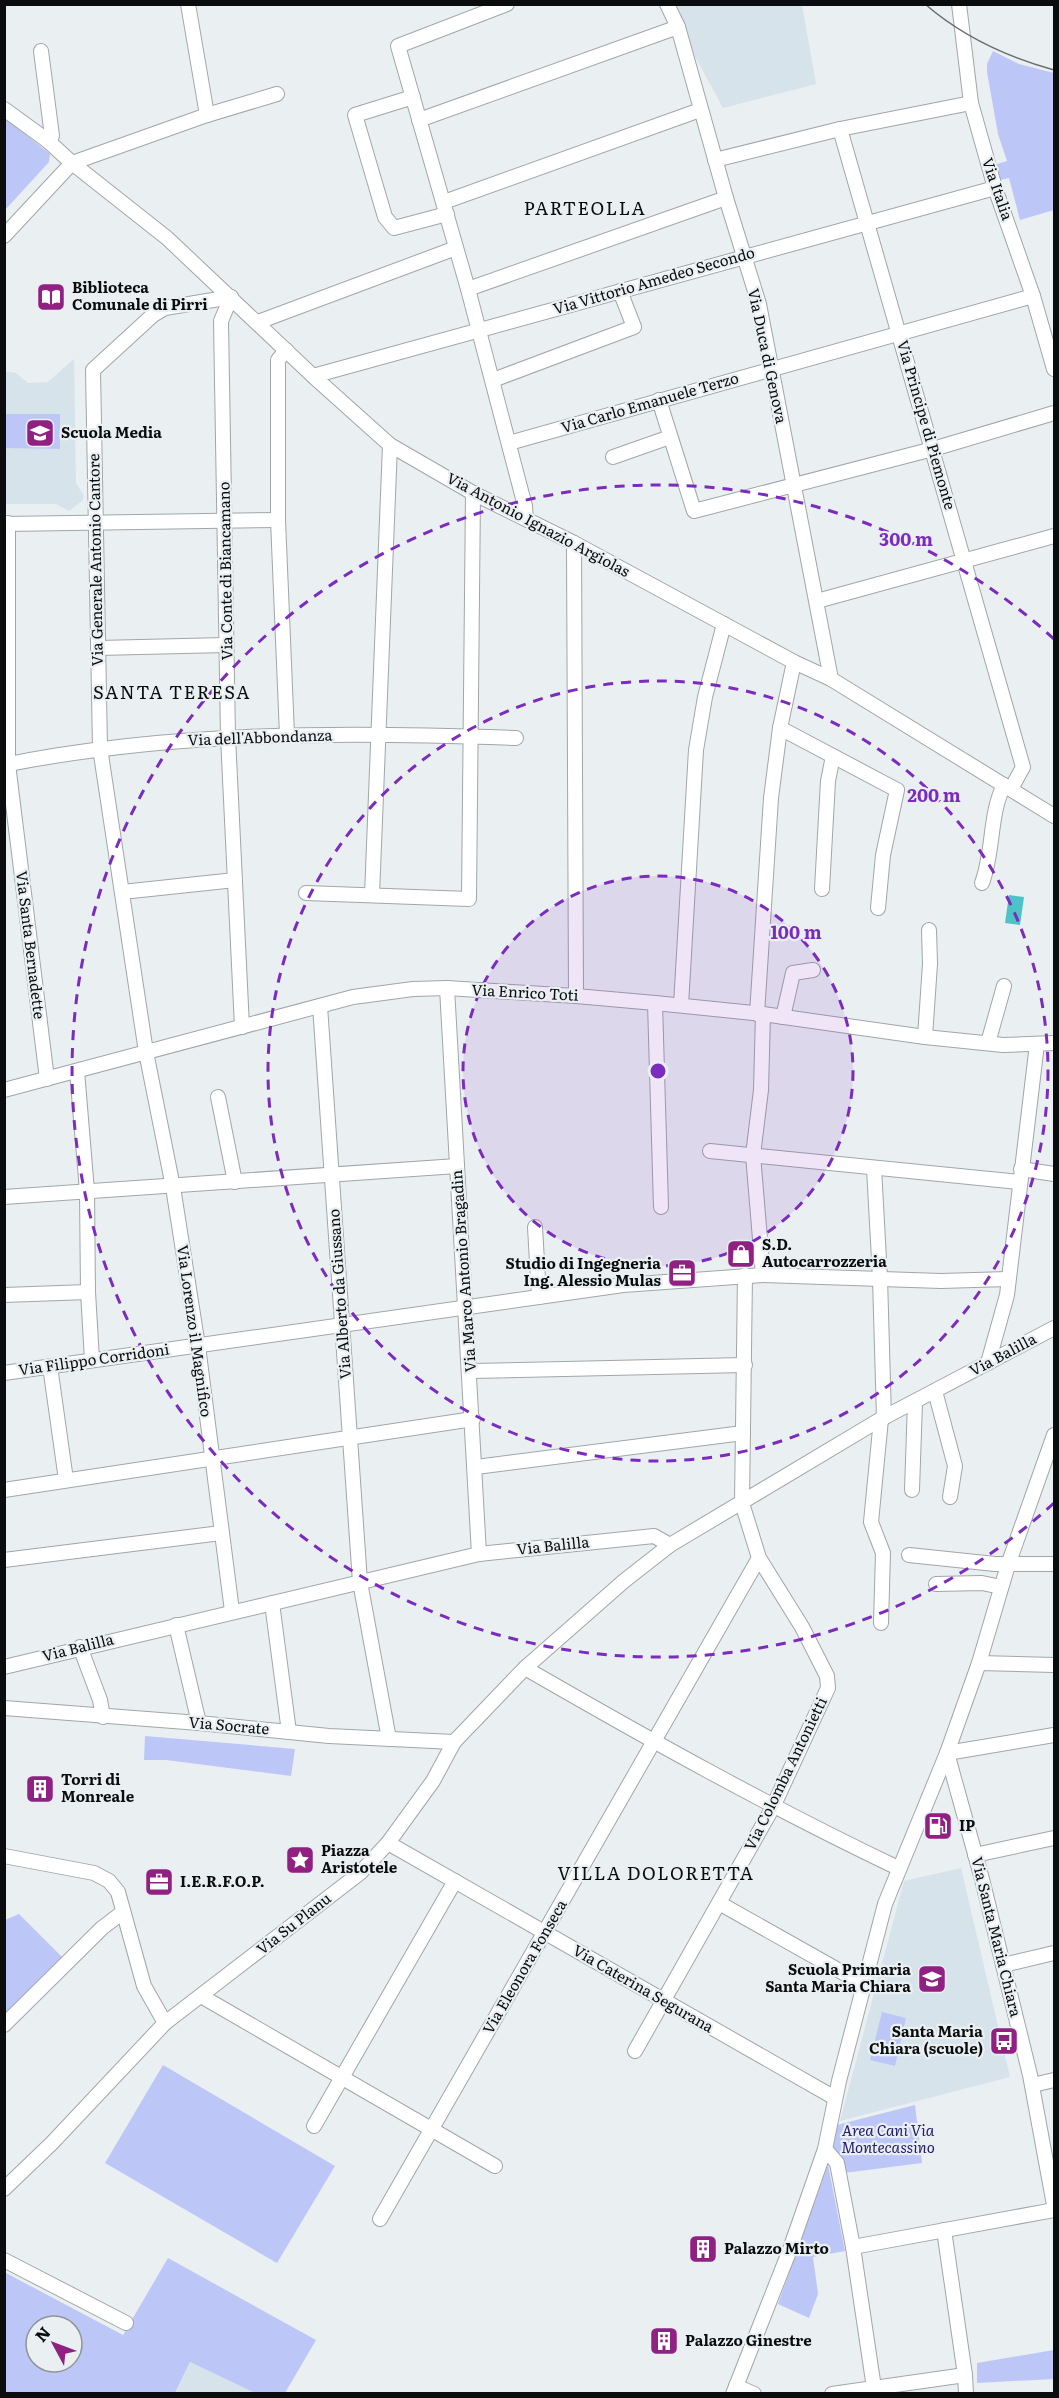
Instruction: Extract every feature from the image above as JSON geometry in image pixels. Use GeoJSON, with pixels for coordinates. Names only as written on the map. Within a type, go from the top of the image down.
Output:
{"type":"FeatureCollection","features":[{"type":"Feature","properties":{"kind":"street"},"geometry":{"type":"LineString","coordinates":[[188,4],[207,115]]}},
{"type":"Feature","properties":{"kind":"street"},"geometry":{"type":"LineString","coordinates":[[507,4],[398,46],[493,380],[525,506],[526,519]]}},
{"type":"Feature","properties":{"kind":"street","name":"Via Duca di Genova"},"geometry":{"type":"LineString","coordinates":[[667,4],[678,27],[700,110],[759,304],[831,679]]}},
{"type":"Feature","properties":{"kind":"street","name":"Via Italia"},"geometry":{"type":"LineString","coordinates":[[959,4],[971,103],[995,188],[1033,296],[1054,369]]}},
{"type":"Feature","properties":{"kind":"street"},"geometry":{"type":"LineString","coordinates":[[419,120],[678,27]]}},
{"type":"Feature","properties":{"kind":"street"},"geometry":{"type":"LineString","coordinates":[[41,51],[52,136],[48,141]]}},
{"type":"Feature","properties":{"kind":"street"},"geometry":{"type":"LineString","coordinates":[[4,236],[72,163],[207,115],[277,94]]}},
{"type":"Feature","properties":{"kind":"street"},"geometry":{"type":"LineString","coordinates":[[413,97],[355,115],[385,217],[394,228],[700,110]]}},
{"type":"Feature","properties":{"kind":"street"},"geometry":{"type":"LineString","coordinates":[[715,160],[840,129],[971,103]]}},
{"type":"Feature","properties":{"kind":"street","name":"Via Antonio Ignazio Argiolas"},"geometry":{"type":"LineString","coordinates":[[4,109],[48,141],[72,163],[167,238],[313,376],[390,445],[472,493],[574,543],[794,662],[831,679],[1054,816]]}},
{"type":"Feature","properties":{"kind":"street","name":"Via Principe di Piemonte"},"geometry":{"type":"LineString","coordinates":[[840,129],[1023,767],[997,799],[992,842],[982,883]]}},
{"type":"Feature","properties":{"kind":"street","name":"Via Vittorio Amedeo Secondo"},"geometry":{"type":"LineString","coordinates":[[313,376],[995,188]]}},
{"type":"Feature","properties":{"kind":"street"},"geometry":{"type":"LineString","coordinates":[[468,289],[726,198]]}},
{"type":"Feature","properties":{"kind":"street"},"geometry":{"type":"LineString","coordinates":[[258,322],[456,248]]}},
{"type":"Feature","properties":{"kind":"street"},"geometry":{"type":"LineString","coordinates":[[493,380],[634,327],[620,291]]}},
{"type":"Feature","properties":{"kind":"street","name":"Via Carlo Emanuele Terzo"},"geometry":{"type":"LineString","coordinates":[[509,443],[1033,296]]}},
{"type":"Feature","properties":{"kind":"street","name":"Via Conte di Biancamano"},"geometry":{"type":"LineString","coordinates":[[231,297],[221,321],[228,737],[242,1027]]}},
{"type":"Feature","properties":{"kind":"street","name":"Via Generale Antonio Cantore"},"geometry":{"type":"LineString","coordinates":[[146,1052],[100,748],[93,370],[153,315],[165,308],[231,297]]}},
{"type":"Feature","properties":{"kind":"street"},"geometry":{"type":"LineString","coordinates":[[286,350],[278,360],[278,520],[286,735]]}},
{"type":"Feature","properties":{"kind":"street"},"geometry":{"type":"LineString","coordinates":[[659,400],[694,511],[933,449],[1054,413]]}},
{"type":"Feature","properties":{"kind":"street"},"geometry":{"type":"LineString","coordinates":[[613,457],[670,437]]}},
{"type":"Feature","properties":{"kind":"street"},"geometry":{"type":"LineString","coordinates":[[372,895],[390,445]]}},
{"type":"Feature","properties":{"kind":"street"},"geometry":{"type":"LineString","coordinates":[[306,893],[469,899],[472,493]]}},
{"type":"Feature","properties":{"kind":"street"},"geometry":{"type":"LineString","coordinates":[[7,524],[278,520]]}},
{"type":"Feature","properties":{"kind":"street","name":"Via Santa Bernadette"},"geometry":{"type":"LineString","coordinates":[[7,524],[6,764],[47,1079]]}},
{"type":"Feature","properties":{"kind":"street"},"geometry":{"type":"LineString","coordinates":[[817,601],[1054,536]]}},
{"type":"Feature","properties":{"kind":"street"},"geometry":{"type":"LineString","coordinates":[[574,543],[576,996]]}},
{"type":"Feature","properties":{"kind":"street"},"geometry":{"type":"LineString","coordinates":[[681,1005],[696,750],[705,697],[724,624]]}},
{"type":"Feature","properties":{"kind":"street"},"geometry":{"type":"LineString","coordinates":[[98,648],[226,645]]}},
{"type":"Feature","properties":{"kind":"street"},"geometry":{"type":"LineString","coordinates":[[763,1275],[753,1155],[761,1090],[760,1014],[771,798],[780,728],[794,662]]}},
{"type":"Feature","properties":{"kind":"street"},"geometry":{"type":"LineString","coordinates":[[780,728],[897,790],[883,855],[878,908]]}},
{"type":"Feature","properties":{"kind":"street","name":"Via dell'Abbondanza"},"geometry":{"type":"LineString","coordinates":[[6,764],[100,748],[228,737],[286,735],[516,738]]}},
{"type":"Feature","properties":{"kind":"street"},"geometry":{"type":"LineString","coordinates":[[822,889],[828,781],[833,756]]}},
{"type":"Feature","properties":{"kind":"street"},"geometry":{"type":"LineString","coordinates":[[122,891],[235,880]]}},
{"type":"Feature","properties":{"kind":"street"},"geometry":{"type":"LineString","coordinates":[[925,1037],[930,964],[929,930]]}},
{"type":"Feature","properties":{"kind":"street"},"geometry":{"type":"LineString","coordinates":[[783,1017],[793,973],[813,970]]}},
{"type":"Feature","properties":{"kind":"street"},"geometry":{"type":"LineString","coordinates":[[988,1044],[1004,986]]}},
{"type":"Feature","properties":{"kind":"street","name":"Via Enrico Toti"},"geometry":{"type":"LineString","coordinates":[[4,1090],[320,1006],[382,992],[447,988],[681,1005],[988,1044],[1054,1043]]}},
{"type":"Feature","properties":{"kind":"street","name":"Via Marco Antonio Bragadin"},"geometry":{"type":"LineString","coordinates":[[447,988],[476,1467],[479,1554]]}},
{"type":"Feature","properties":{"kind":"street"},"geometry":{"type":"LineString","coordinates":[[655,1003],[661,1207]]}},
{"type":"Feature","properties":{"kind":"street","name":"Via Alberto da Giussano"},"geometry":{"type":"LineString","coordinates":[[320,1006],[360,1582],[389,1739]]}},
{"type":"Feature","properties":{"kind":"street"},"geometry":{"type":"LineString","coordinates":[[988,1363],[1007,1295],[1037,1044]]}},
{"type":"Feature","properties":{"kind":"street","name":"Via Lorenzo il Magnifico"},"geometry":{"type":"LineString","coordinates":[[146,1052],[173,1187],[198,1346],[232,1611]]}},
{"type":"Feature","properties":{"kind":"street"},"geometry":{"type":"LineString","coordinates":[[77,1071],[87,1191],[88,1292],[92,1360]]}},
{"type":"Feature","properties":{"kind":"street"},"geometry":{"type":"LineString","coordinates":[[218,1097],[235,1182]]}},
{"type":"Feature","properties":{"kind":"street"},"geometry":{"type":"LineString","coordinates":[[710,1151],[874,1168],[1020,1175],[1054,1174]]}},
{"type":"Feature","properties":{"kind":"street"},"geometry":{"type":"LineString","coordinates":[[4,1197],[457,1167]]}},
{"type":"Feature","properties":{"kind":"street"},"geometry":{"type":"LineString","coordinates":[[874,1168],[880,1278],[883,1418],[872,1522],[883,1553],[881,1623]]}},
{"type":"Feature","properties":{"kind":"street"},"geometry":{"type":"LineString","coordinates":[[535,1227],[539,1297]]}},
{"type":"Feature","properties":{"kind":"street"},"geometry":{"type":"LineString","coordinates":[[745,1275],[742,1503],[759,1558]]}},
{"type":"Feature","properties":{"kind":"street","name":"Via Filippo Corridoni"},"geometry":{"type":"LineString","coordinates":[[4,1373],[623,1285],[745,1275],[940,1281],[1008,1279]]}},
{"type":"Feature","properties":{"kind":"street"},"geometry":{"type":"LineString","coordinates":[[4,1295],[88,1292]]}},
{"type":"Feature","properties":{"kind":"street","name":"Via Balilla"},"geometry":{"type":"LineString","coordinates":[[4,1667],[80,1647],[479,1554],[654,1536],[670,1545],[883,1418],[1054,1328]]}},
{"type":"Feature","properties":{"kind":"street"},"geometry":{"type":"LineString","coordinates":[[470,1371],[745,1365]]}},
{"type":"Feature","properties":{"kind":"street"},"geometry":{"type":"LineString","coordinates":[[50,1366],[66,1480]]}},
{"type":"Feature","properties":{"kind":"street"},"geometry":{"type":"LineString","coordinates":[[935,1391],[955,1466],[950,1497]]}},
{"type":"Feature","properties":{"kind":"street"},"geometry":{"type":"LineString","coordinates":[[912,1490],[915,1402]]}},
{"type":"Feature","properties":{"kind":"street"},"geometry":{"type":"LineString","coordinates":[[4,1490],[473,1419]]}},
{"type":"Feature","properties":{"kind":"street"},"geometry":{"type":"LineString","coordinates":[[476,1467],[743,1433]]}},
{"type":"Feature","properties":{"kind":"street"},"geometry":{"type":"LineString","coordinates":[[754,2394],[734,2390],[789,2252],[825,2149],[835,2098],[885,1904],[946,1754],[979,1664],[1008,1565],[1054,1435]]}},
{"type":"Feature","properties":{"kind":"street"},"geometry":{"type":"LineString","coordinates":[[4,1560],[221,1533]]}},
{"type":"Feature","properties":{"kind":"street","name":"Via Su Planu"},"geometry":{"type":"LineString","coordinates":[[4,2189],[52,2144],[165,2023],[360,1873],[388,1843],[433,1781],[454,1742],[525,1668],[624,1581],[670,1545]]}},
{"type":"Feature","properties":{"kind":"street"},"geometry":{"type":"LineString","coordinates":[[909,1555],[1008,1565],[1054,1564]]}},
{"type":"Feature","properties":{"kind":"street","name":"Via Eleonora Fonseca"},"geometry":{"type":"LineString","coordinates":[[380,2219],[759,1558]]}},
{"type":"Feature","properties":{"kind":"street","name":"Via Colomba Antonietti"},"geometry":{"type":"LineString","coordinates":[[635,2051],[773,1808],[828,1688],[827,1676],[802,1627],[759,1558]]}},
{"type":"Feature","properties":{"kind":"street"},"geometry":{"type":"LineString","coordinates":[[936,1584],[982,1583],[1002,1587]]}},
{"type":"Feature","properties":{"kind":"street"},"geometry":{"type":"LineString","coordinates":[[272,1603],[289,1732]]}},
{"type":"Feature","properties":{"kind":"street"},"geometry":{"type":"LineString","coordinates":[[176,1626],[200,1723]]}},
{"type":"Feature","properties":{"kind":"street"},"geometry":{"type":"LineString","coordinates":[[80,1647],[100,1700],[103,1717]]}},
{"type":"Feature","properties":{"kind":"street"},"geometry":{"type":"LineString","coordinates":[[979,1664],[1054,1665]]}},
{"type":"Feature","properties":{"kind":"street"},"geometry":{"type":"LineString","coordinates":[[525,1668],[653,1743],[773,1808],[898,1868]]}},
{"type":"Feature","properties":{"kind":"street","name":"Via Socrate"},"geometry":{"type":"LineString","coordinates":[[4,1708],[289,1732],[454,1742]]}},
{"type":"Feature","properties":{"kind":"street"},"geometry":{"type":"LineString","coordinates":[[946,1754],[1054,1735]]}},
{"type":"Feature","properties":{"kind":"street","name":"Via Santa Maria Chiara"},"geometry":{"type":"LineString","coordinates":[[946,1754],[975,1855],[1033,2085],[1054,2208]]}},
{"type":"Feature","properties":{"kind":"street"},"geometry":{"type":"LineString","coordinates":[[975,1855],[1054,1838]]}},
{"type":"Feature","properties":{"kind":"street","name":"Via Caterina Segurana"},"geometry":{"type":"LineString","coordinates":[[388,1843],[835,2098]]}},
{"type":"Feature","properties":{"kind":"street"},"geometry":{"type":"LineString","coordinates":[[4,1856],[94,1873],[109,1881],[118,1892],[144,1986],[165,2023]]}},
{"type":"Feature","properties":{"kind":"street"},"geometry":{"type":"LineString","coordinates":[[314,2126],[455,1881]]}},
{"type":"Feature","properties":{"kind":"street"},"geometry":{"type":"LineString","coordinates":[[719,1903],[863,1984]]}},
{"type":"Feature","properties":{"kind":"street"},"geometry":{"type":"LineString","coordinates":[[4,2025],[102,1928],[123,1912]]}},
{"type":"Feature","properties":{"kind":"street"},"geometry":{"type":"LineString","coordinates":[[1003,1965],[1054,1953]]}},
{"type":"Feature","properties":{"kind":"street"},"geometry":{"type":"LineString","coordinates":[[201,1996],[495,2166]]}},
{"type":"Feature","properties":{"kind":"street"},"geometry":{"type":"LineString","coordinates":[[1033,2085],[1054,2080]]}},
{"type":"Feature","properties":{"kind":"street"},"geometry":{"type":"LineString","coordinates":[[825,2149],[837,2163],[853,2247],[874,2388]]}},
{"type":"Feature","properties":{"kind":"street"},"geometry":{"type":"LineString","coordinates":[[853,2247],[1054,2208]]}},
{"type":"Feature","properties":{"kind":"street"},"geometry":{"type":"LineString","coordinates":[[944,2230],[966,2394]]}},
{"type":"Feature","properties":{"kind":"street"},"geometry":{"type":"LineString","coordinates":[[4,2260],[126,2323]]}},
{"type":"Feature","properties":{"kind":"street"},"geometry":{"type":"LineString","coordinates":[[832,2394],[965,2375]]}},
{"type":"Feature","properties":{"kind":"shaded area"},"geometry":{"type":"Polygon","coordinates":[[[667,5],[802,5],[816,84],[723,108],[667,5]]]}},
{"type":"Feature","properties":{"kind":"shaded area","name":"Scuola Media"},"geometry":{"type":"Polygon","coordinates":[[[74,359],[76,483],[84,496],[82,501],[69,511],[56,504],[5,504],[4,371],[16,373],[28,383],[48,382],[74,359]]]}},
{"type":"Feature","properties":{"kind":"shaded area"},"geometry":{"type":"Polygon","coordinates":[[[1009,895],[1024,897],[1020,925],[1005,923],[1009,895]]]}},
{"type":"Feature","properties":{"kind":"shaded area","name":"Scuola Primaria Santa Maria Chiara"},"geometry":{"type":"Polygon","coordinates":[[[961,1868],[1010,2077],[840,2121],[904,1881],[961,1868]]]}},
{"type":"Feature","properties":{"kind":"shaded area"},"geometry":{"type":"Polygon","coordinates":[[[190,2362],[255,2393],[175,2394],[190,2362]]]}},
{"type":"Feature","properties":{"kind":"green space"},"geometry":{"type":"Polygon","coordinates":[[[993,51],[1019,64],[1054,73],[1054,210],[1020,220],[1009,178],[1000,180],[994,165],[1007,161],[998,134],[987,72],[987,64],[993,51]]]}},
{"type":"Feature","properties":{"kind":"green space"},"geometry":{"type":"Polygon","coordinates":[[[5,118],[50,154],[49,162],[5,210],[5,118]]]}},
{"type":"Feature","properties":{"kind":"green space"},"geometry":{"type":"Polygon","coordinates":[[[5,414],[60,414],[60,449],[5,448],[5,414]]]}},
{"type":"Feature","properties":{"kind":"green space"},"geometry":{"type":"Polygon","coordinates":[[[145,1736],[295,1749],[291,1776],[166,1760],[144,1760],[145,1736]]]}},
{"type":"Feature","properties":{"kind":"green space"},"geometry":{"type":"Polygon","coordinates":[[[19,1914],[62,1957],[5,2014],[5,1920],[19,1914]]]}},
{"type":"Feature","properties":{"kind":"green space"},"geometry":{"type":"Polygon","coordinates":[[[882,2012],[906,2018],[895,2066],[870,2060],[882,2012]]]}},
{"type":"Feature","properties":{"kind":"green space"},"geometry":{"type":"Polygon","coordinates":[[[163,2065],[335,2166],[277,2263],[105,2163],[163,2065]]]}},
{"type":"Feature","properties":{"kind":"green space","name":"Area Cani Via Montecassino"},"geometry":{"type":"Polygon","coordinates":[[[915,2105],[922,2163],[844,2173],[829,2148],[833,2126],[915,2105]]]}},
{"type":"Feature","properties":{"kind":"green space"},"geometry":{"type":"Polygon","coordinates":[[[828,2165],[845,2251],[813,2257],[818,2294],[809,2318],[778,2304],[828,2165]]]}},
{"type":"Feature","properties":{"kind":"green space"},"geometry":{"type":"Polygon","coordinates":[[[168,2258],[316,2340],[285,2393],[255,2393],[190,2362],[175,2393],[5,2393],[4,2272],[83,2314],[24,2314],[24,2374],[84,2374],[84,2314],[123,2335],[168,2258]]]}},
{"type":"Feature","properties":{"kind":"green space"},"geometry":{"type":"Polygon","coordinates":[[[1054,2350],[1054,2379],[977,2383],[977,2363],[1054,2350]]]}},
{"type":"Feature","properties":{"kind":"tram line"},"geometry":{"type":"LineString","coordinates":[[925,4],[970,36],[1019,59],[1054,70]]}},
{"type":"Feature","properties":{"kind":"place","name":"Biblioteca Comunale di Pirri"},"geometry":{"type":"Point","coordinates":[51,297]}},
{"type":"Feature","properties":{"kind":"place","name":"Scuola Media"},"geometry":{"type":"Point","coordinates":[40,433]}},
{"type":"Feature","properties":{"kind":"place","name":"S.D. Autocarrozzeria"},"geometry":{"type":"Point","coordinates":[741,1254]}},
{"type":"Feature","properties":{"kind":"place","name":"Studio di Ingegneria Ing. Alessio Mulas"},"geometry":{"type":"Point","coordinates":[682,1273]}},
{"type":"Feature","properties":{"kind":"place","name":"Torri di Monreale"},"geometry":{"type":"Point","coordinates":[40,1789]}},
{"type":"Feature","properties":{"kind":"place","name":"IP"},"geometry":{"type":"Point","coordinates":[938,1826]}},
{"type":"Feature","properties":{"kind":"place","name":"Piazza Aristotele"},"geometry":{"type":"Point","coordinates":[300,1860]}},
{"type":"Feature","properties":{"kind":"place","name":"I.E.R.F.O.P."},"geometry":{"type":"Point","coordinates":[159,1882]}},
{"type":"Feature","properties":{"kind":"place","name":"Scuola Primaria Santa Maria Chiara"},"geometry":{"type":"Point","coordinates":[932,1979]}},
{"type":"Feature","properties":{"kind":"place","name":"Santa Maria Chiara (scuole)"},"geometry":{"type":"Point","coordinates":[1004,2041]}},
{"type":"Feature","properties":{"kind":"place","name":"Palazzo Mirto"},"geometry":{"type":"Point","coordinates":[703,2249]}},
{"type":"Feature","properties":{"kind":"place","name":"Palazzo Ginestre"},"geometry":{"type":"Point","coordinates":[664,2341]}},
{"type":"Feature","properties":{"kind":"district","name":"PARTEOLLA"},"geometry":{"type":"Point","coordinates":[585,209]}},
{"type":"Feature","properties":{"kind":"district","name":"SANTA TERESA"},"geometry":{"type":"Point","coordinates":[172,693]}},
{"type":"Feature","properties":{"kind":"district","name":"VILLA DOLORETTA"},"geometry":{"type":"Point","coordinates":[656,1874]}}]}
